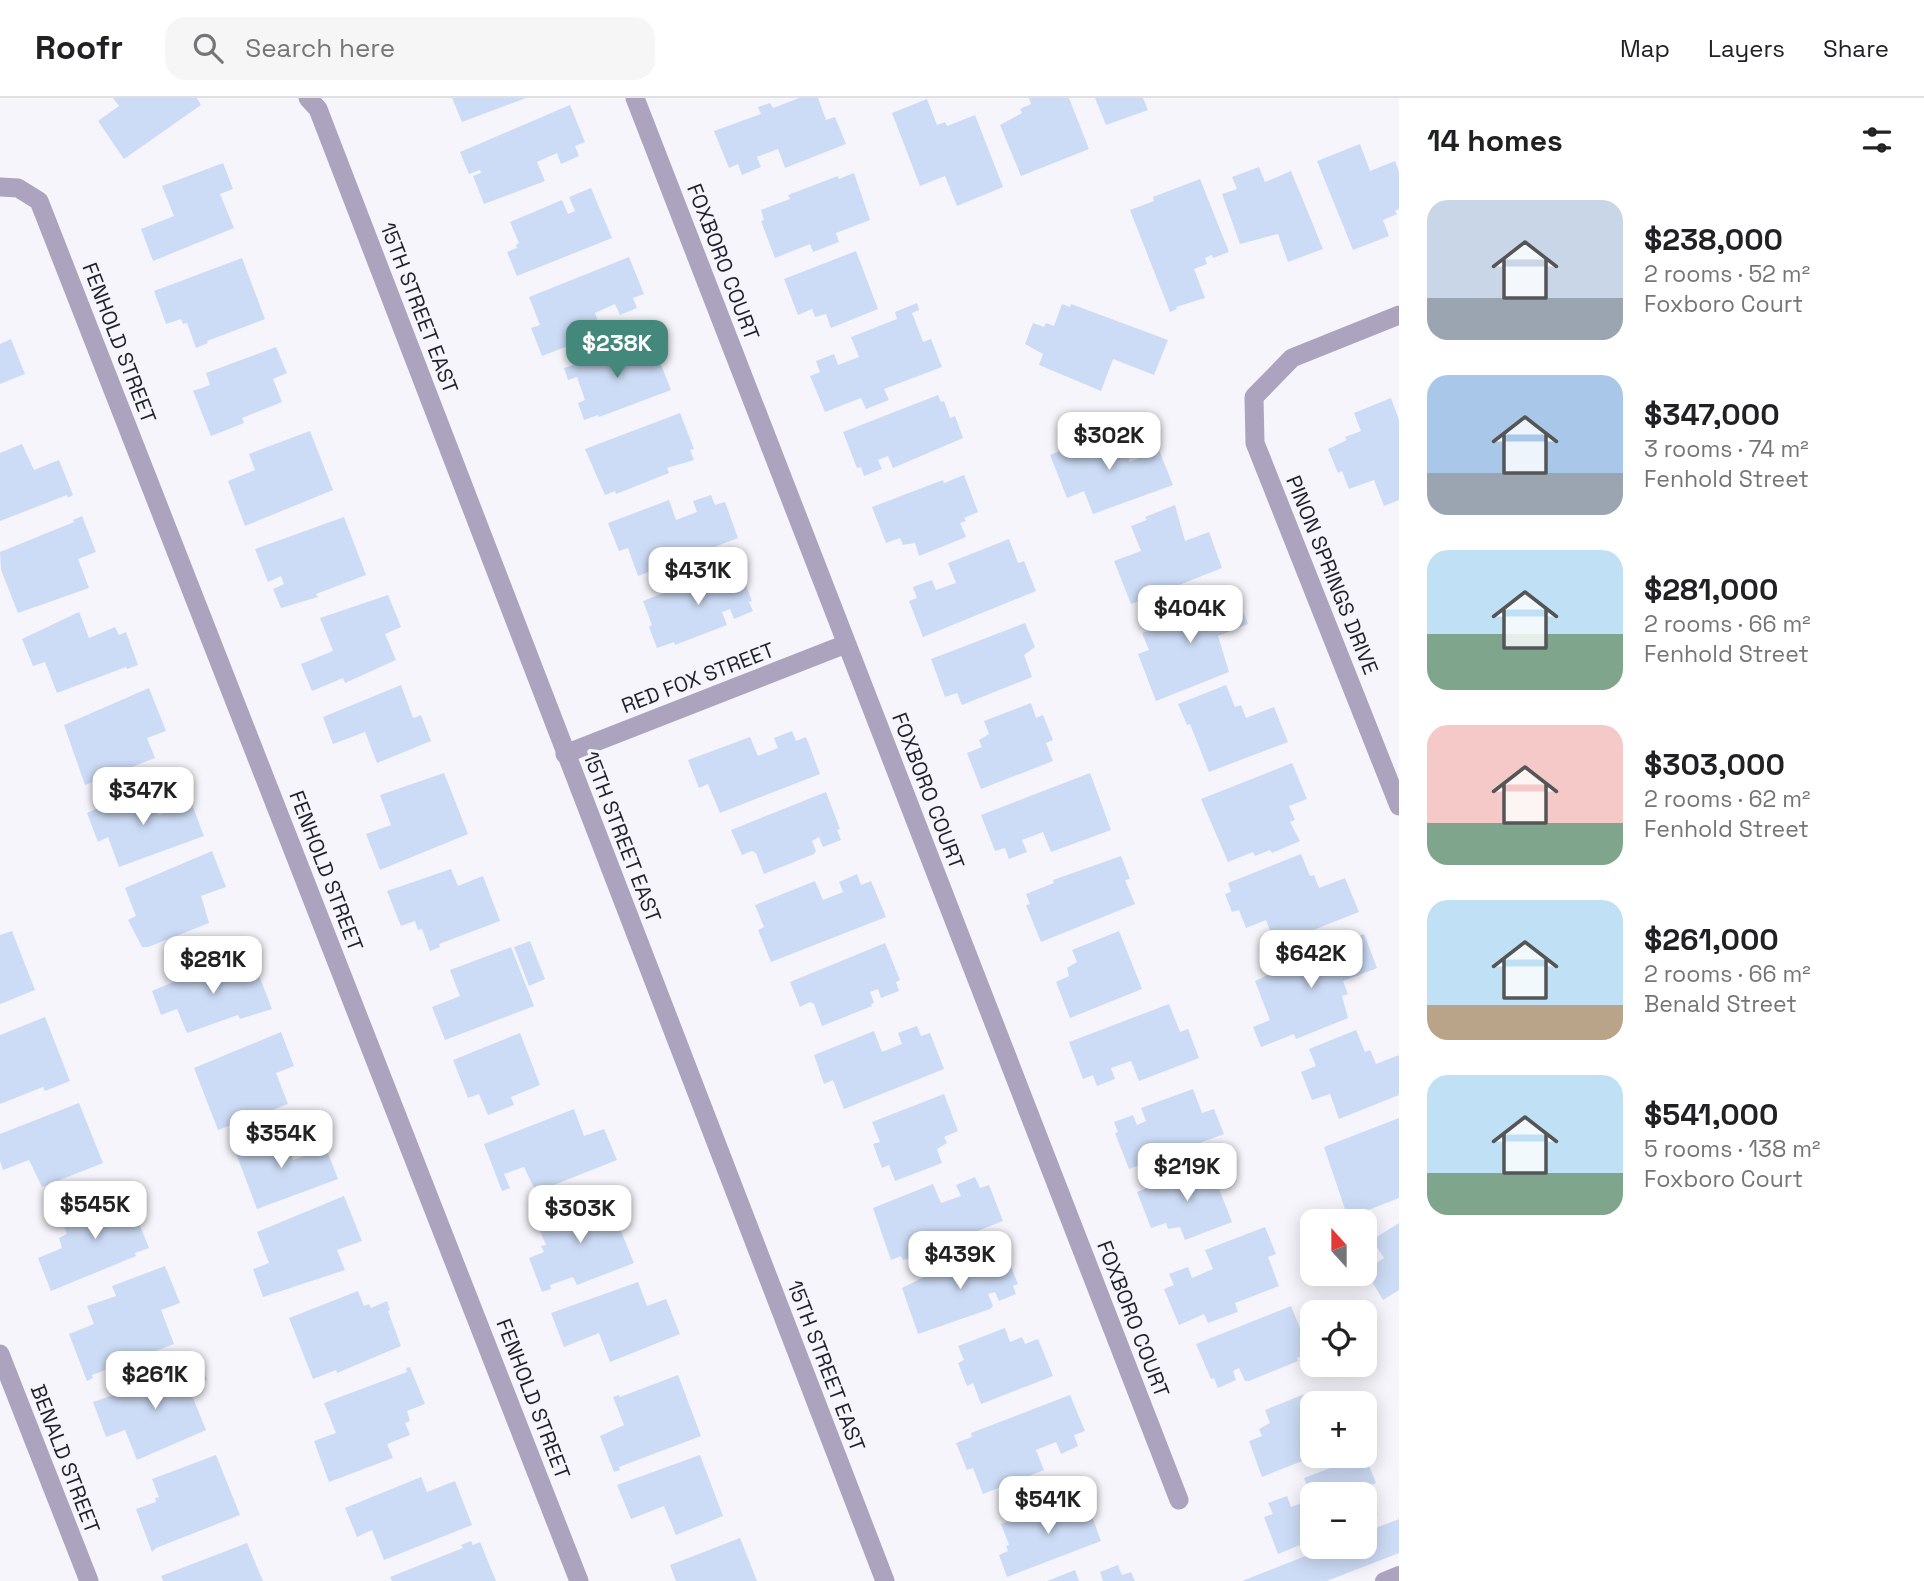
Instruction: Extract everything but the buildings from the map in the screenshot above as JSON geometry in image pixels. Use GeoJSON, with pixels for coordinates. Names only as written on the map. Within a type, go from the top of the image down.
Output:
{"type":"FeatureCollection","features":[{"type":"Feature","properties":{"kind":"street","name":"FOXBORO COURT"},"geometry":{"type":"LineString","coordinates":[[635,98],[1179,1500]]}},
{"type":"Feature","properties":{"kind":"street","name":"15TH STREET EAST"},"geometry":{"type":"LineString","coordinates":[[316,102],[885,1581]]}},
{"type":"Feature","properties":{"kind":"street","name":"FENHOLD STREET"},"geometry":{"type":"LineString","coordinates":[[9,188],[39,201],[579,1581]]}},
{"type":"Feature","properties":{"kind":"street","name":"PINON SPRINGS DRIVE"},"geometry":{"type":"LineString","coordinates":[[1398,799],[1255,443],[1254,397],[1292,358],[1399,315]]}},
{"type":"Feature","properties":{"kind":"street","name":"RED FOX STREET"},"geometry":{"type":"LineString","coordinates":[[565,754],[846,644]]}},
{"type":"Feature","properties":{"kind":"street","name":"BENALD STREET"},"geometry":{"type":"LineString","coordinates":[[0,1354],[89,1581]]}},
{"type":"Feature","properties":{"kind":"lane"},"geometry":{"type":"LineString","coordinates":[[1384,1581],[1399,1575]]}}]}
